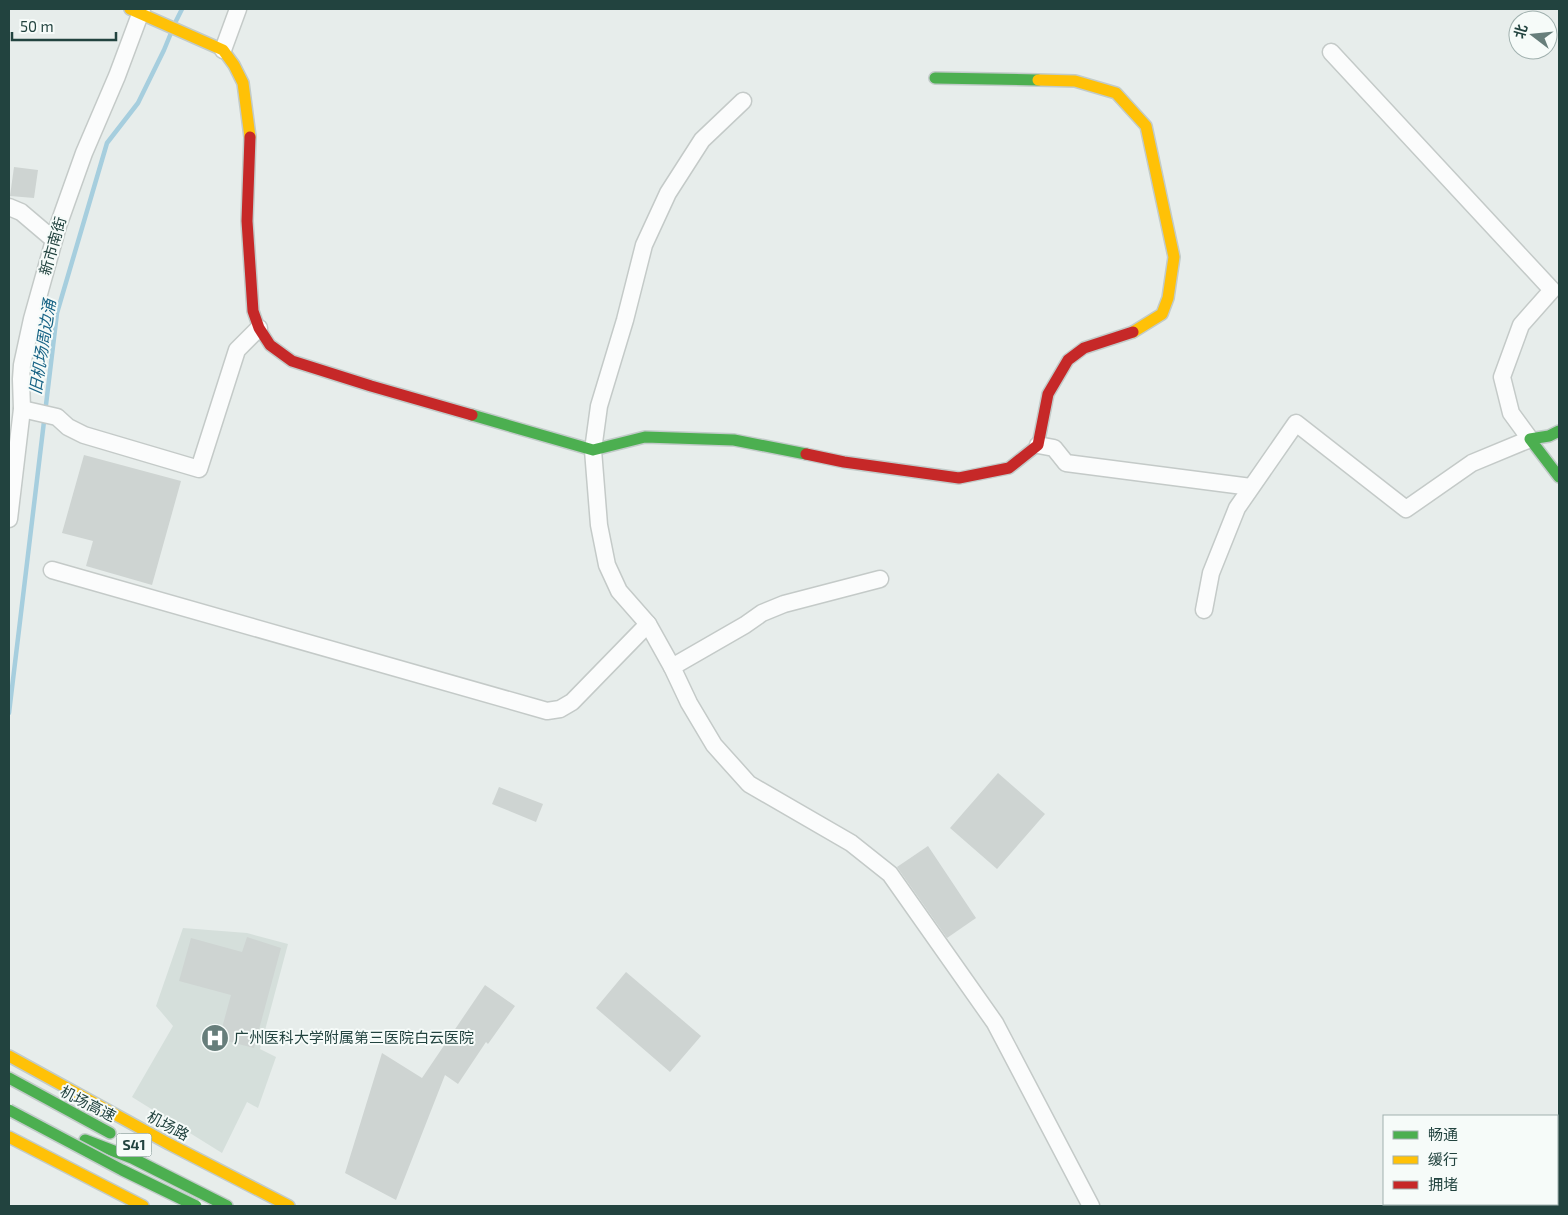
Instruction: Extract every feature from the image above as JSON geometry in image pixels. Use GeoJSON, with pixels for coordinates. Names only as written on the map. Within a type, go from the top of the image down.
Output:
{"type":"FeatureCollection","features":[{"type":"Feature","properties":{"kind":"main road"},"geometry":{"type":"LineString","coordinates":[[137,10],[223,50],[234,64],[243,83],[248,106],[250,134],[247,221],[253,311],[259,328],[270,345],[292,361],[371,386],[593,450],[645,437],[734,440],[844,462],[959,478],[1008,468],[1038,444],[1048,394],[1068,360],[1084,348],[1133,332],[1162,314],[1168,298],[1174,257],[1146,126],[1116,93],[1074,81],[935,78]]}},
{"type":"Feature","properties":{"kind":"main road"},"geometry":{"type":"LineString","coordinates":[[1559,431],[1549,436],[1530,439],[1559,477]]}},
{"type":"Feature","properties":{"kind":"main road","name":"机场路"},"geometry":{"type":"LineString","coordinates":[[9,1056],[169,1144],[289,1206]]}},
{"type":"Feature","properties":{"kind":"main road","name":"机场高速"},"geometry":{"type":"LineString","coordinates":[[9,1078],[56,1105],[121,1138]]}},
{"type":"Feature","properties":{"kind":"main road"},"geometry":{"type":"LineString","coordinates":[[9,1112],[132,1158],[227,1206]]}},
{"type":"Feature","properties":{"kind":"main road"},"geometry":{"type":"LineString","coordinates":[[9,1112],[146,1202]]}},
{"type":"Feature","properties":{"kind":"main road","name":"S41"},"geometry":{"type":"LineString","coordinates":[[9,1112],[196,1206]]}},
{"type":"Feature","properties":{"kind":"main road"},"geometry":{"type":"LineString","coordinates":[[9,1137],[146,1202]]}},
{"type":"Feature","properties":{"kind":"street"},"geometry":{"type":"LineString","coordinates":[[223,50],[238,9]]}},
{"type":"Feature","properties":{"kind":"street","name":"新市南街"},"geometry":{"type":"LineString","coordinates":[[9,519],[21,403],[20,379],[25,346],[54,240],[84,153],[117,76],[137,10]]}},
{"type":"Feature","properties":{"kind":"street"},"geometry":{"type":"LineString","coordinates":[[1204,610],[1211,573],[1236,508],[1296,423],[1406,509],[1472,463],[1530,439],[1511,413],[1502,377],[1522,325],[1552,290],[1331,52]]}},
{"type":"Feature","properties":{"kind":"street"},"geometry":{"type":"LineString","coordinates":[[743,101],[702,140],[668,193],[644,245],[625,320],[599,406],[593,450],[599,525],[607,565],[619,591],[648,624],[714,745],[749,784],[850,843],[890,874],[995,1024],[1091,1206]]}},
{"type":"Feature","properties":{"kind":"street"},"geometry":{"type":"LineString","coordinates":[[9,207],[21,212],[54,240]]}},
{"type":"Feature","properties":{"kind":"street"},"geometry":{"type":"LineString","coordinates":[[21,403],[57,417],[68,427],[84,435],[200,469],[237,350],[259,328]]}},
{"type":"Feature","properties":{"kind":"street"},"geometry":{"type":"LineString","coordinates":[[1038,444],[1054,448],[1066,463],[1251,487]]}},
{"type":"Feature","properties":{"kind":"street"},"geometry":{"type":"LineString","coordinates":[[52,570],[547,711],[560,709],[572,702],[648,624]]}},
{"type":"Feature","properties":{"kind":"street"},"geometry":{"type":"LineString","coordinates":[[672,667],[745,625],[762,612],[784,604],[880,580]]}},
{"type":"Feature","properties":{"kind":"shaded area","name":"广州医科大学附属第三医院白云医院"},"geometry":{"type":"Polygon","coordinates":[[[183,928],[247,933],[288,944],[260,1049],[276,1057],[258,1108],[247,1102],[222,1153],[132,1097],[173,1026],[156,1006],[183,928]]]}},
{"type":"Feature","properties":{"kind":"building"},"geometry":{"type":"Polygon","coordinates":[[[14,167],[38,170],[34,198],[10,196],[14,167]]]}},
{"type":"Feature","properties":{"kind":"building"},"geometry":{"type":"Polygon","coordinates":[[[84,455],[181,481],[152,585],[86,566],[93,541],[62,533],[84,455]]]}},
{"type":"Feature","properties":{"kind":"building"},"geometry":{"type":"Polygon","coordinates":[[[998,773],[1045,814],[997,869],[950,828],[998,773]]]}},
{"type":"Feature","properties":{"kind":"building"},"geometry":{"type":"Polygon","coordinates":[[[499,787],[543,804],[536,822],[492,804],[499,787]]]}},
{"type":"Feature","properties":{"kind":"building"},"geometry":{"type":"Polygon","coordinates":[[[928,846],[976,918],[947,938],[897,867],[928,846]]]}},
{"type":"Feature","properties":{"kind":"building"},"geometry":{"type":"Polygon","coordinates":[[[247,937],[281,948],[254,1048],[219,1039],[231,995],[179,981],[191,938],[242,952],[247,937]]]}},
{"type":"Feature","properties":{"kind":"building"},"geometry":{"type":"Polygon","coordinates":[[[626,972],[701,1036],[670,1072],[596,1008],[626,972]]]}},
{"type":"Feature","properties":{"kind":"building"},"geometry":{"type":"Polygon","coordinates":[[[485,985],[515,1006],[488,1044],[486,1042],[458,1084],[445,1075],[396,1200],[345,1173],[382,1053],[422,1078],[485,985]]]}},
{"type":"Feature","properties":{"kind":"waterway","name":"旧机场周边涌"},"geometry":{"type":"LineString","coordinates":[[176,21],[182,9]]}},
{"type":"Feature","properties":{"kind":"waterway","name":"旧机场周边涌"},"geometry":{"type":"LineString","coordinates":[[9,713],[57,313],[107,143],[138,103],[171,33]]}},
{"type":"Feature","properties":{"kind":"traffic: fast"},"geometry":{"type":"LineString","coordinates":[[935,78],[1038,80]]}},
{"type":"Feature","properties":{"kind":"traffic: fast"},"geometry":{"type":"LineString","coordinates":[[472,415],[593,450],[645,437],[734,440],[806,454]]}},
{"type":"Feature","properties":{"kind":"traffic: fast"},"geometry":{"type":"LineString","coordinates":[[1559,431],[1549,436],[1530,439],[1559,477]]}},
{"type":"Feature","properties":{"kind":"traffic: fast"},"geometry":{"type":"LineString","coordinates":[[9,1078],[110,1133]]}},
{"type":"Feature","properties":{"kind":"traffic: fast"},"geometry":{"type":"LineString","coordinates":[[9,1110],[122,1170],[196,1206]]}},
{"type":"Feature","properties":{"kind":"traffic: fast"},"geometry":{"type":"LineString","coordinates":[[85,1140],[132,1158],[227,1206]]}},
{"type":"Feature","properties":{"kind":"traffic: slow"},"geometry":{"type":"LineString","coordinates":[[130,9],[223,50],[234,65],[243,83],[250,137]]}},
{"type":"Feature","properties":{"kind":"traffic: slow"},"geometry":{"type":"LineString","coordinates":[[1038,80],[1075,81],[1116,93],[1146,126],[1174,257],[1168,298],[1162,314],[1133,332]]}},
{"type":"Feature","properties":{"kind":"traffic: slow"},"geometry":{"type":"LineString","coordinates":[[9,1056],[169,1144],[289,1206]]}},
{"type":"Feature","properties":{"kind":"traffic: slow"},"geometry":{"type":"LineString","coordinates":[[9,1137],[143,1206]]}},
{"type":"Feature","properties":{"kind":"traffic: jam"},"geometry":{"type":"LineString","coordinates":[[250,137],[247,221],[253,311],[259,328],[270,345],[292,361],[472,415]]}},
{"type":"Feature","properties":{"kind":"traffic: jam"},"geometry":{"type":"LineString","coordinates":[[806,454],[844,462],[959,478],[1009,468],[1038,445],[1048,394],[1068,360],[1084,348],[1133,332]]}},
{"type":"Feature","properties":{"kind":"place","name":"广州医科大学附属第三医院白云医院"},"geometry":{"type":"Point","coordinates":[215,1038]}}]}
